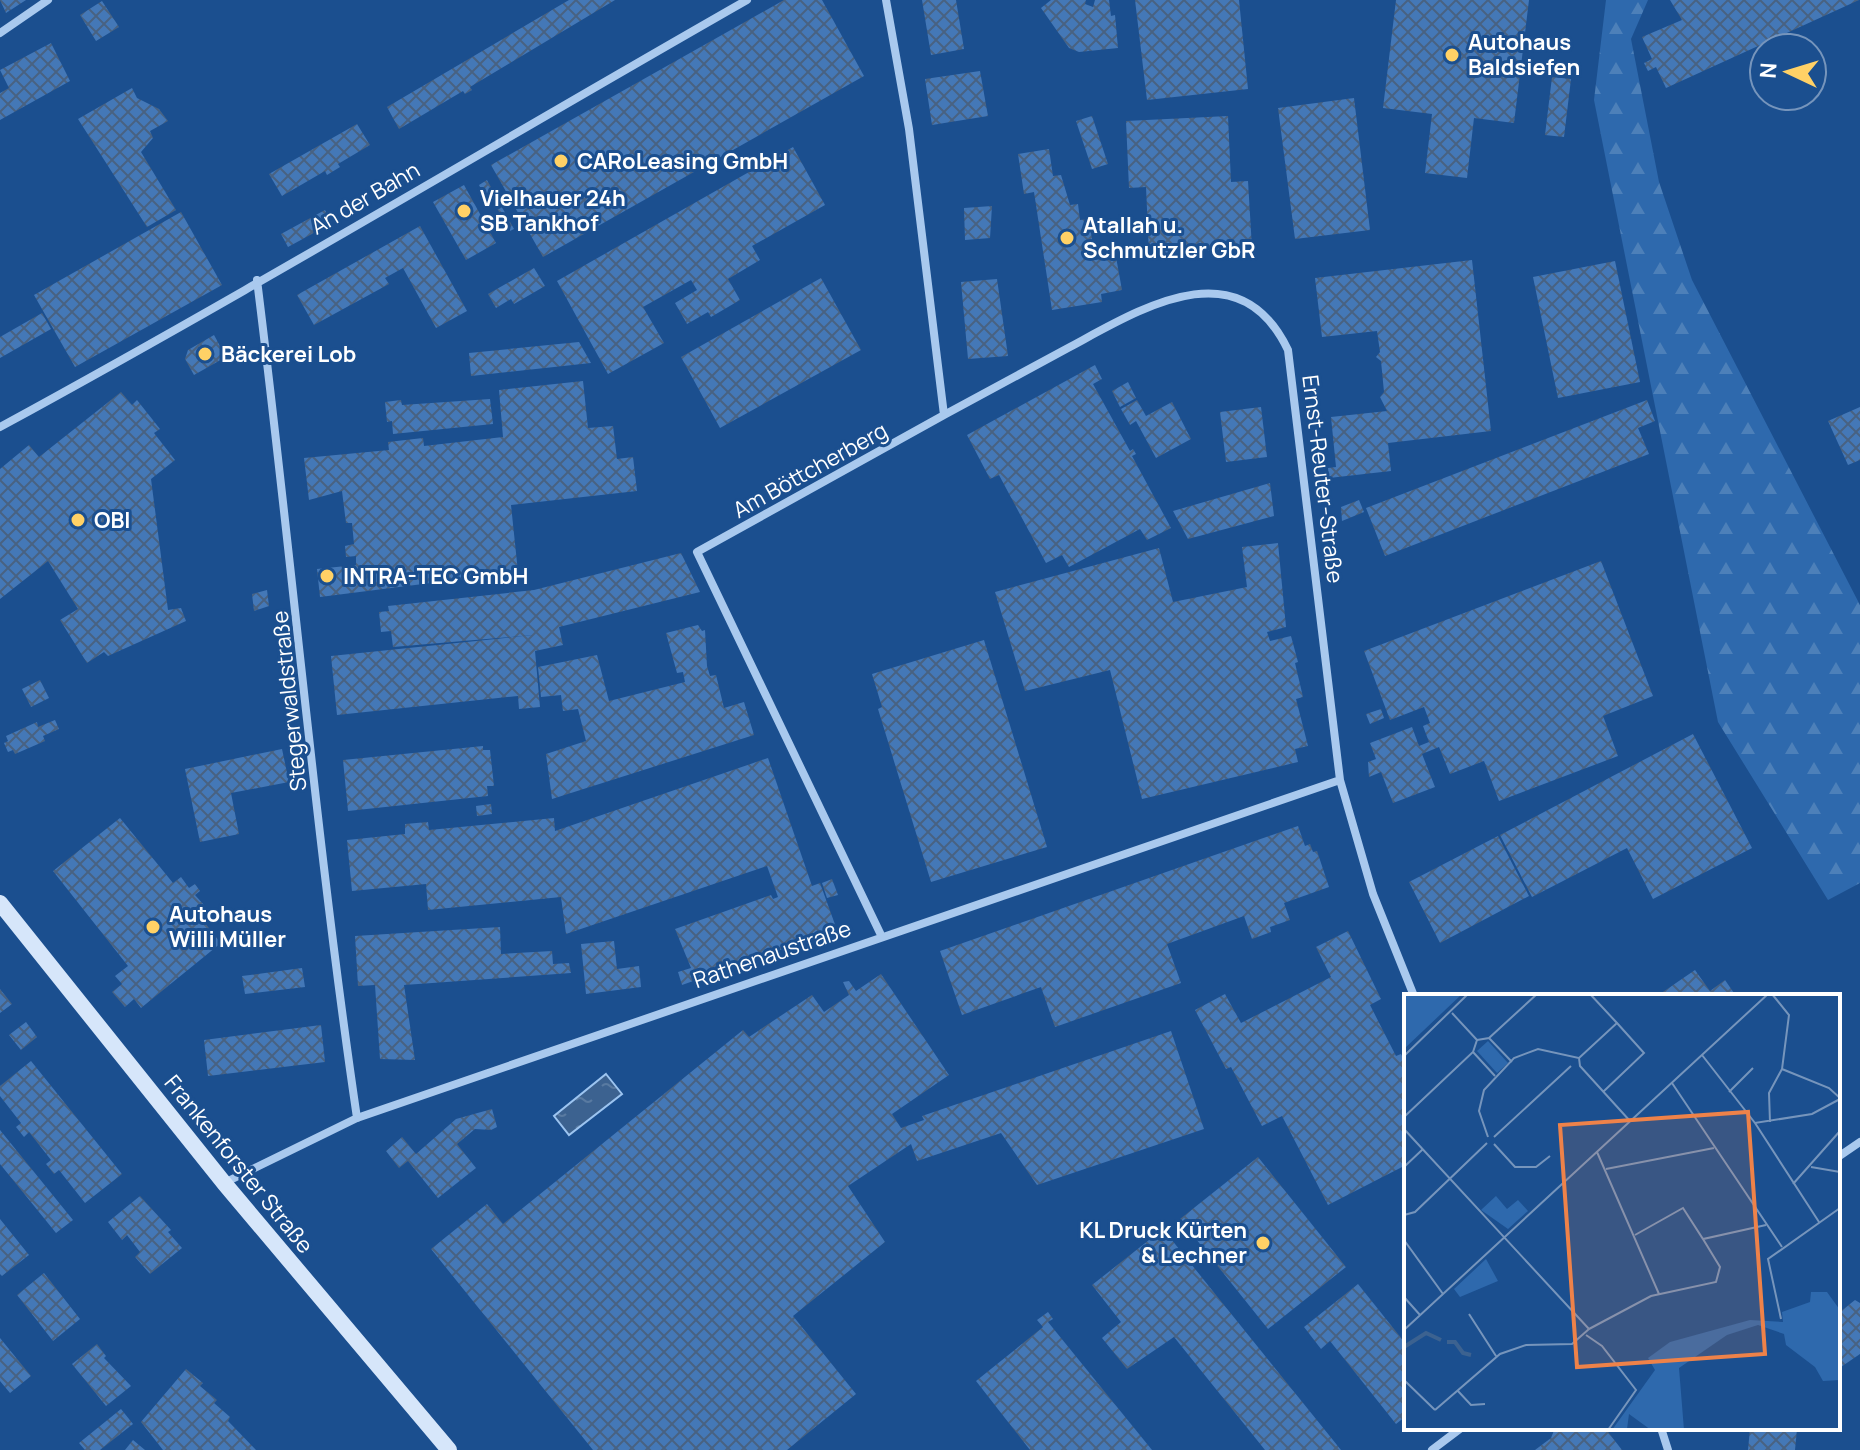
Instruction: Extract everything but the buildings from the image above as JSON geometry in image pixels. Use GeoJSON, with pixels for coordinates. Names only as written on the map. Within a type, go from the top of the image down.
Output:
{"type":"FeatureCollection","features":[{"type":"Feature","properties":{"kind":"main road","name":"Frankenforster Straße"},"geometry":{"type":"LineString","coordinates":[[1,907],[224,1183],[449,1450]]}},
{"type":"Feature","properties":{"kind":"street"},"geometry":{"type":"LineString","coordinates":[[0,33],[48,0]]}},
{"type":"Feature","properties":{"kind":"street","name":"An der Bahn"},"geometry":{"type":"LineString","coordinates":[[0,427],[144,349],[257,280],[747,0]]}},
{"type":"Feature","properties":{"kind":"street"},"geometry":{"type":"LineString","coordinates":[[886,0],[909,129],[944,415]]}},
{"type":"Feature","properties":{"kind":"street","name":"Stegerwaldstraße"},"geometry":{"type":"LineString","coordinates":[[257,280],[299,617],[330,931],[357,1118]]}},
{"type":"Feature","properties":{"kind":"street","name":"Ernst-Reuter-Straße"},"geometry":{"type":"LineString","coordinates":[[944,415],[1170,297],[1212,294],[1233,298],[1258,310],[1271,322],[1288,350],[1340,780],[1373,894],[1413,994]]}},
{"type":"Feature","properties":{"kind":"street","name":"Am Böttcherberg"},"geometry":{"type":"LineString","coordinates":[[881,935],[697,552],[944,415]]}},
{"type":"Feature","properties":{"kind":"street","name":"Rathenaustraße"},"geometry":{"type":"LineString","coordinates":[[224,1183],[357,1118],[881,935],[1340,780]]}},
{"type":"Feature","properties":{"kind":"street"},"geometry":{"type":"LineString","coordinates":[[1840,1156],[1860,1142]]}},
{"type":"Feature","properties":{"kind":"street"},"geometry":{"type":"LineString","coordinates":[[1432,1450],[1458,1430]]}},
{"type":"Feature","properties":{"kind":"street"},"geometry":{"type":"LineString","coordinates":[[1662,1430],[1668,1450]]}},
{"type":"Feature","properties":{"kind":"green space"},"geometry":{"type":"Polygon","coordinates":[[[1606,0],[1648,0],[1631,39],[1659,182],[1692,280],[1860,605],[1860,883],[1828,900],[1718,722],[1594,100],[1606,0]]]}},
{"type":"Feature","properties":{"kind":"water"},"geometry":{"type":"Polygon","coordinates":[[[606,1074],[622,1094],[569,1135],[554,1116],[606,1074]]]}},
{"type":"Feature","properties":{"kind":"place","name":"Autohaus Baldsiefen"},"geometry":{"type":"Point","coordinates":[1452,55]}},
{"type":"Feature","properties":{"kind":"place","name":"CARoLeasing GmbH"},"geometry":{"type":"Point","coordinates":[561,161]}},
{"type":"Feature","properties":{"kind":"place","name":"Vielhauer 24h SB Tankhof"},"geometry":{"type":"Point","coordinates":[464,211]}},
{"type":"Feature","properties":{"kind":"place","name":"Atallah u. Schmutzler GbR"},"geometry":{"type":"Point","coordinates":[1067,238]}},
{"type":"Feature","properties":{"kind":"place","name":"Bäckerei Lob"},"geometry":{"type":"Point","coordinates":[205,354]}},
{"type":"Feature","properties":{"kind":"place","name":"OBI"},"geometry":{"type":"Point","coordinates":[78,520]}},
{"type":"Feature","properties":{"kind":"place","name":"INTRA-TEC GmbH"},"geometry":{"type":"Point","coordinates":[327,576]}},
{"type":"Feature","properties":{"kind":"place","name":"Autohaus Willi Müller"},"geometry":{"type":"Point","coordinates":[153,927]}},
{"type":"Feature","properties":{"kind":"place","name":"KL Druck Kürten & Lechner"},"geometry":{"type":"Point","coordinates":[1263,1243]}}]}
